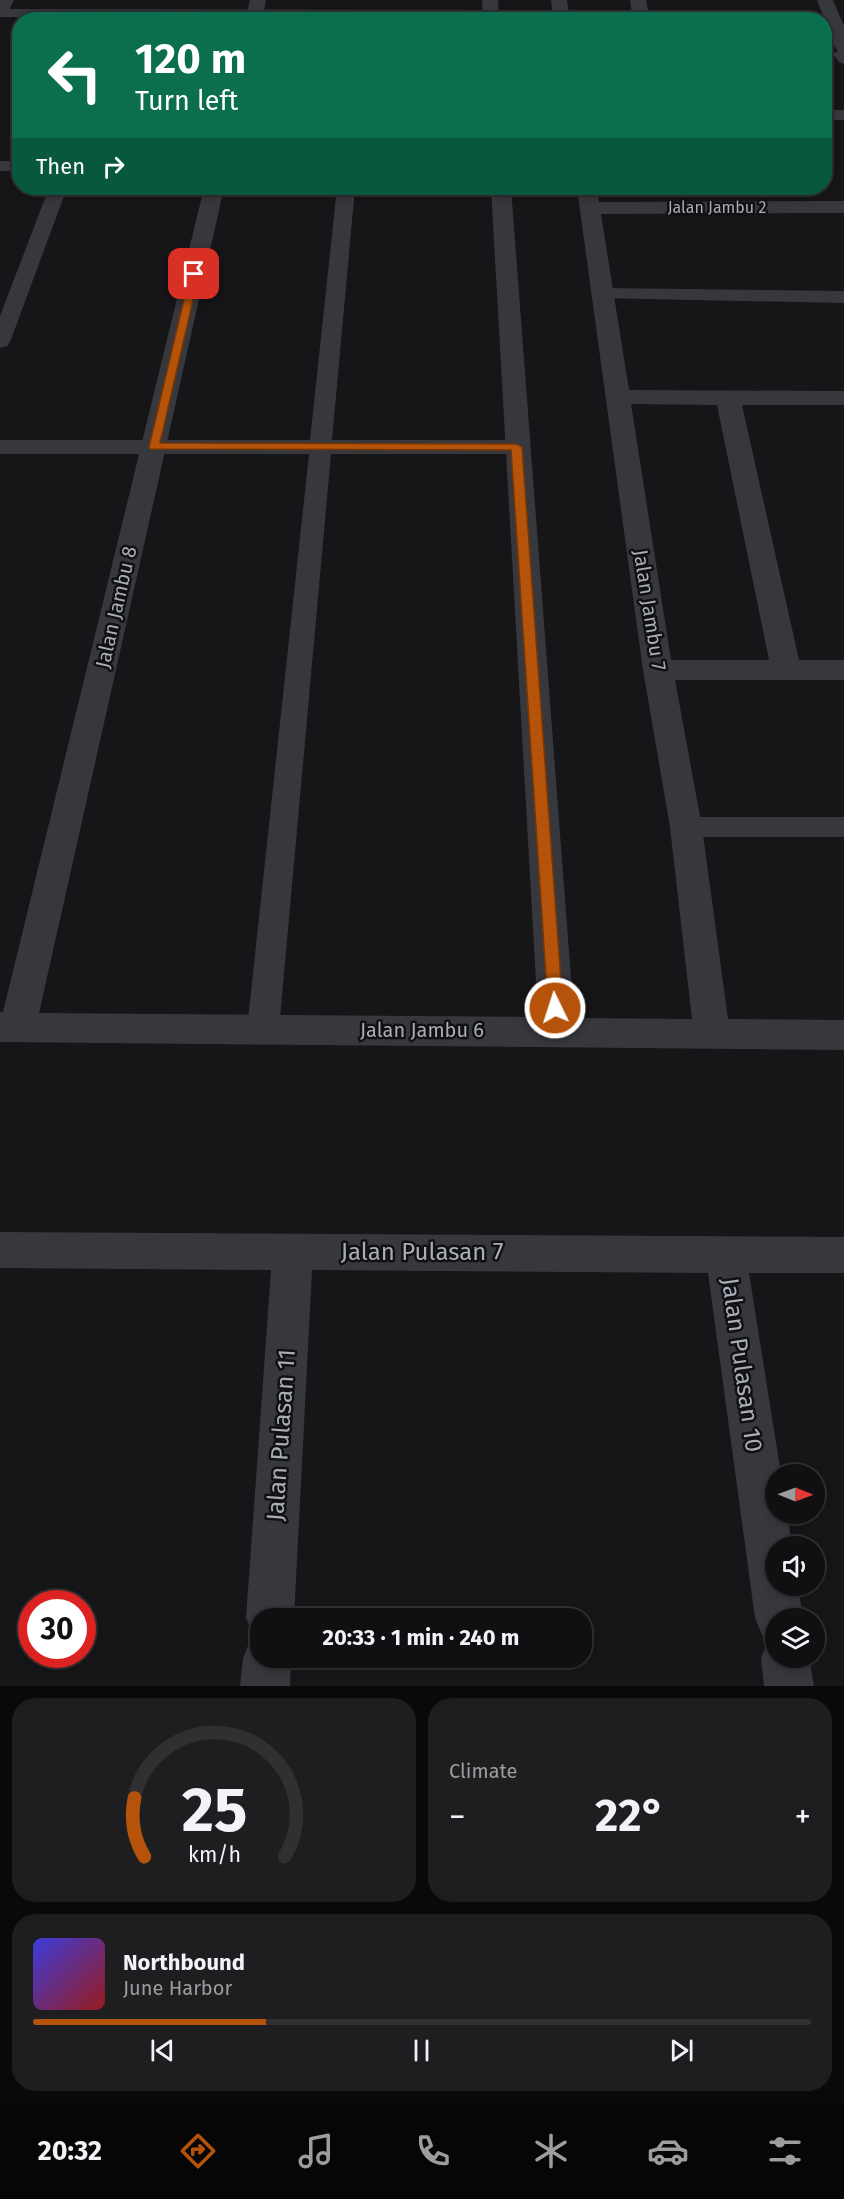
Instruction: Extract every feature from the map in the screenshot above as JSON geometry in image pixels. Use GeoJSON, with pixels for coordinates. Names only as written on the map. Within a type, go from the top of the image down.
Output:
{"type":"FeatureCollection","features":[{"type":"Feature","properties":{"kind":"street"},"geometry":{"type":"LineString","coordinates":[[0,13],[6,0]]}},
{"type":"Feature","properties":{"kind":"street"},"geometry":{"type":"LineString","coordinates":[[832,25],[840,54]]}},
{"type":"Feature","properties":{"kind":"street","name":"Jalan Jambu 8"},"geometry":{"type":"LineString","coordinates":[[9,1027],[154,447],[212,195]]}},
{"type":"Feature","properties":{"kind":"street"},"geometry":{"type":"LineString","coordinates":[[501,195],[516,447],[557,1031]]}},
{"type":"Feature","properties":{"kind":"street","name":"Jalan Jambu 2"},"geometry":{"type":"LineString","coordinates":[[589,198],[844,207]]}},
{"type":"Feature","properties":{"kind":"street","name":"Jalan Jambu 7"},"geometry":{"type":"LineString","coordinates":[[589,198],[658,670],[686,827],[712,1033]]}},
{"type":"Feature","properties":{"kind":"street"},"geometry":{"type":"LineString","coordinates":[[618,397],[844,398]]}},
{"type":"Feature","properties":{"kind":"street"},"geometry":{"type":"LineString","coordinates":[[728,398],[786,670]]}},
{"type":"Feature","properties":{"kind":"street"},"geometry":{"type":"LineString","coordinates":[[658,670],[844,670]]}},
{"type":"Feature","properties":{"kind":"street","name":"Jalan Jambu 6"},"geometry":{"type":"LineString","coordinates":[[9,1027],[844,1035]]}},
{"type":"Feature","properties":{"kind":"street","name":"Jalan Pulasan 7"},"geometry":{"type":"LineString","coordinates":[[0,1250],[844,1255]]}},
{"type":"Feature","properties":{"kind":"street","name":"Jalan Pulasan 11"},"geometry":{"type":"LineString","coordinates":[[271,1608],[293,1251]]}},
{"type":"Feature","properties":{"kind":"street","name":"Jalan Pulasan 10"},"geometry":{"type":"LineString","coordinates":[[726,1254],[778,1608]]}},
{"type":"Feature","properties":{"kind":"street"},"geometry":{"type":"LineString","coordinates":[[265,1686],[266,1668]]}},
{"type":"Feature","properties":{"kind":"street"},"geometry":{"type":"LineString","coordinates":[[786,1668],[789,1686]]}},
{"type":"Feature","properties":{"kind":"lane"},"geometry":{"type":"LineString","coordinates":[[233,12],[490,11]]}},
{"type":"Feature","properties":{"kind":"lane"},"geometry":{"type":"LineString","coordinates":[[0,342],[55,195]]}},
{"type":"Feature","properties":{"kind":"lane"},"geometry":{"type":"LineString","coordinates":[[262,1029],[345,195]]}},
{"type":"Feature","properties":{"kind":"lane"},"geometry":{"type":"LineString","coordinates":[[604,294],[844,297]]}},
{"type":"Feature","properties":{"kind":"lane"},"geometry":{"type":"LineString","coordinates":[[0,447],[516,447]]}},
{"type":"Feature","properties":{"kind":"lane"},"geometry":{"type":"LineString","coordinates":[[686,827],[844,827]]}},
{"type":"Feature","properties":{"kind":"route"},"geometry":{"type":"LineString","coordinates":[[194,274],[154,447],[516,447],[555,1008]]}}]}
